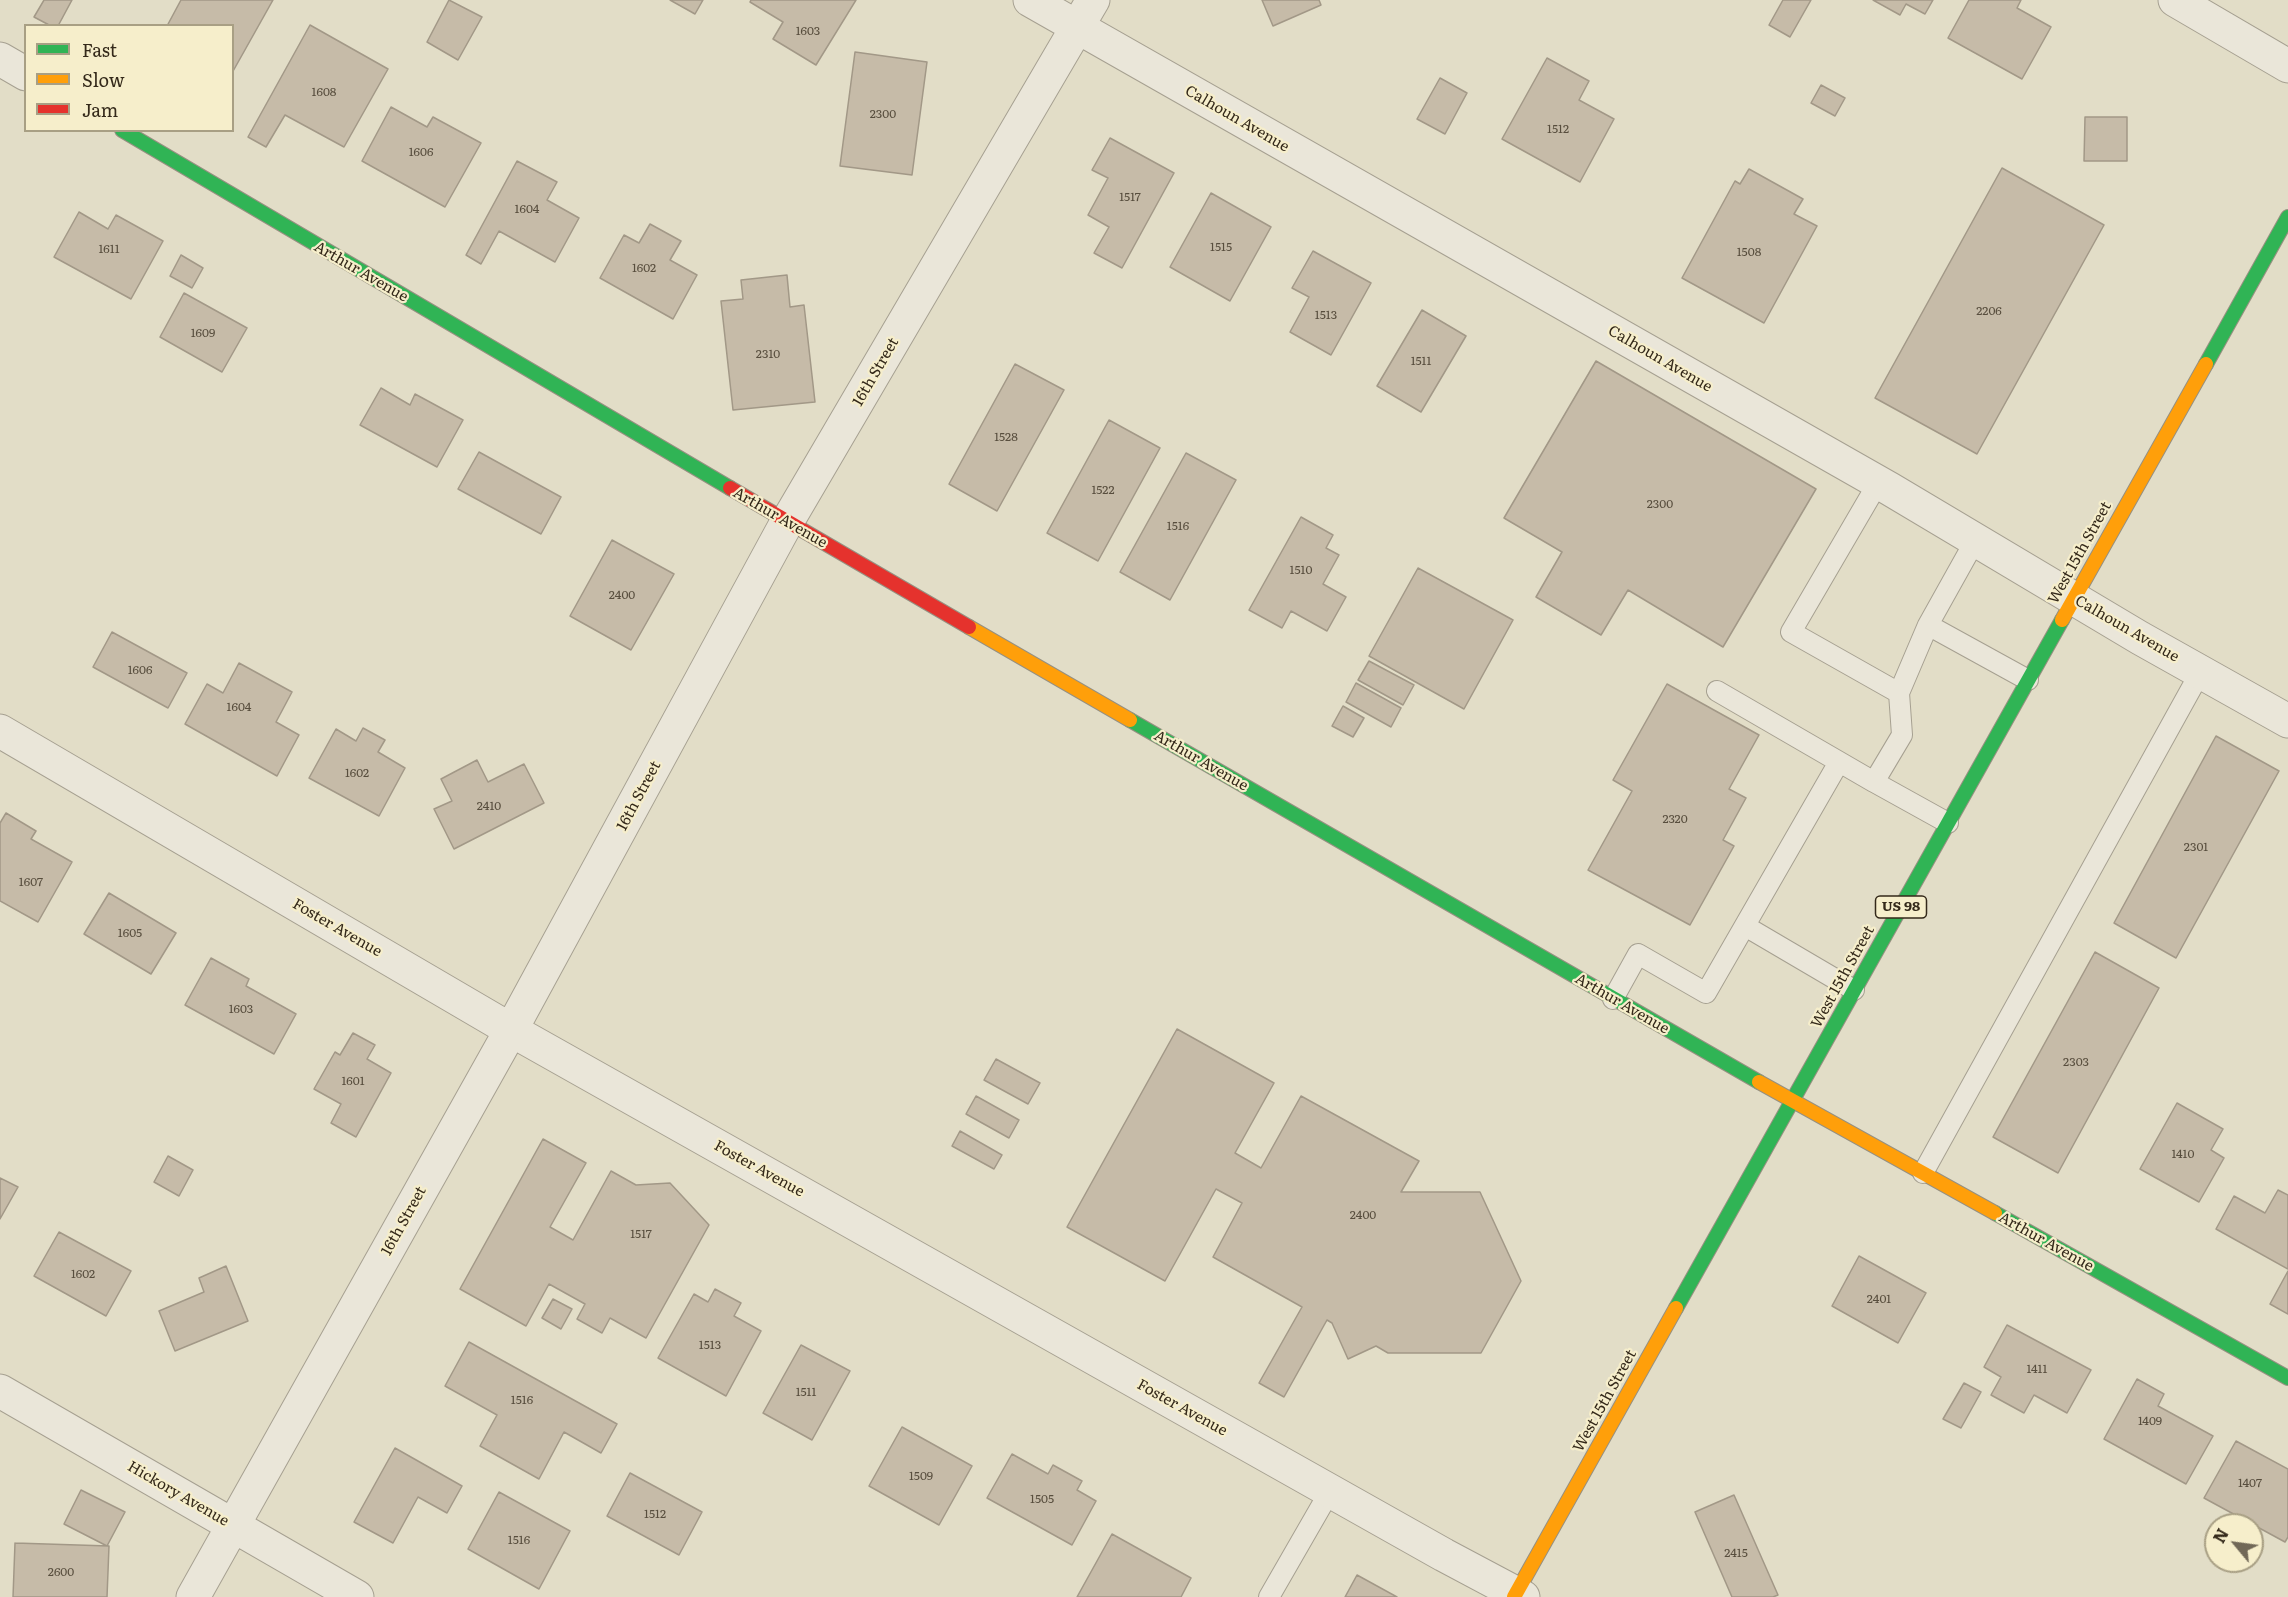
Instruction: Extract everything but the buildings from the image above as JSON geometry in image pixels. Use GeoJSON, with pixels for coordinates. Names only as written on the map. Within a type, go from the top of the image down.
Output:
{"type":"FeatureCollection","features":[{"type":"Feature","properties":{"kind":"main road","name":"Arthur Avenue"},"geometry":{"type":"LineString","coordinates":[[125,132],[787,522],[1613,999],[2288,1378]]}},
{"type":"Feature","properties":{"kind":"main road","name":"West 15th Street"},"geometry":{"type":"LineString","coordinates":[[1518,1596],[1854,990],[2288,217]]}},
{"type":"Feature","properties":{"kind":"street","name":"Calhoun Avenue"},"geometry":{"type":"LineString","coordinates":[[1030,0],[1976,539],[2288,721]]}},
{"type":"Feature","properties":{"kind":"street","name":"16th Street"},"geometry":{"type":"LineString","coordinates":[[193,1597],[512,1030],[787,522],[1093,0]]}},
{"type":"Feature","properties":{"kind":"street"},"geometry":{"type":"LineString","coordinates":[[2175,0],[2288,66]]}},
{"type":"Feature","properties":{"kind":"street"},"geometry":{"type":"LineString","coordinates":[[0,59],[24,73]]}},
{"type":"Feature","properties":{"kind":"street","name":"Foster Avenue"},"geometry":{"type":"LineString","coordinates":[[0,731],[512,1030],[1518,1596]]}},
{"type":"Feature","properties":{"kind":"street","name":"Hickory Avenue"},"geometry":{"type":"LineString","coordinates":[[0,1391],[357,1597]]}},
{"type":"Feature","properties":{"kind":"lane"},"geometry":{"type":"LineString","coordinates":[[1878,483],[1791,632],[1899,693]]}},
{"type":"Feature","properties":{"kind":"lane"},"geometry":{"type":"LineString","coordinates":[[1874,782],[1902,735],[1899,693],[1928,624],[1976,539]]}},
{"type":"Feature","properties":{"kind":"lane"},"geometry":{"type":"LineString","coordinates":[[1928,624],[2028,680]]}},
{"type":"Feature","properties":{"kind":"lane"},"geometry":{"type":"LineString","coordinates":[[1923,1173],[2201,671]]}},
{"type":"Feature","properties":{"kind":"lane"},"geometry":{"type":"LineString","coordinates":[[1717,691],[1948,823]]}},
{"type":"Feature","properties":{"kind":"lane"},"geometry":{"type":"LineString","coordinates":[[1613,999],[1638,954],[1706,993],[1839,762]]}},
{"type":"Feature","properties":{"kind":"lane"},"geometry":{"type":"LineString","coordinates":[[1745,926],[1854,990]]}},
{"type":"Feature","properties":{"kind":"lane"},"geometry":{"type":"LineString","coordinates":[[1269,1597],[1330,1491]]}},
{"type":"Feature","properties":{"kind":"traffic: fast"},"geometry":{"type":"LineString","coordinates":[[125,132],[730,488]]}},
{"type":"Feature","properties":{"kind":"traffic: fast"},"geometry":{"type":"LineString","coordinates":[[2206,364],[2288,217]]}},
{"type":"Feature","properties":{"kind":"traffic: fast"},"geometry":{"type":"LineString","coordinates":[[1676,1308],[2062,620]]}},
{"type":"Feature","properties":{"kind":"traffic: fast"},"geometry":{"type":"LineString","coordinates":[[1130,720],[1759,1082]]}},
{"type":"Feature","properties":{"kind":"traffic: fast"},"geometry":{"type":"LineString","coordinates":[[1995,1213],[2288,1378]]}},
{"type":"Feature","properties":{"kind":"traffic: slow"},"geometry":{"type":"LineString","coordinates":[[2062,620],[2206,364]]}},
{"type":"Feature","properties":{"kind":"traffic: slow"},"geometry":{"type":"LineString","coordinates":[[969,627],[1130,720]]}},
{"type":"Feature","properties":{"kind":"traffic: slow"},"geometry":{"type":"LineString","coordinates":[[1759,1082],[1995,1213]]}},
{"type":"Feature","properties":{"kind":"traffic: slow"},"geometry":{"type":"LineString","coordinates":[[1514,1597],[1676,1308]]}},
{"type":"Feature","properties":{"kind":"traffic: jam"},"geometry":{"type":"LineString","coordinates":[[730,488],[969,627]]}}]}
